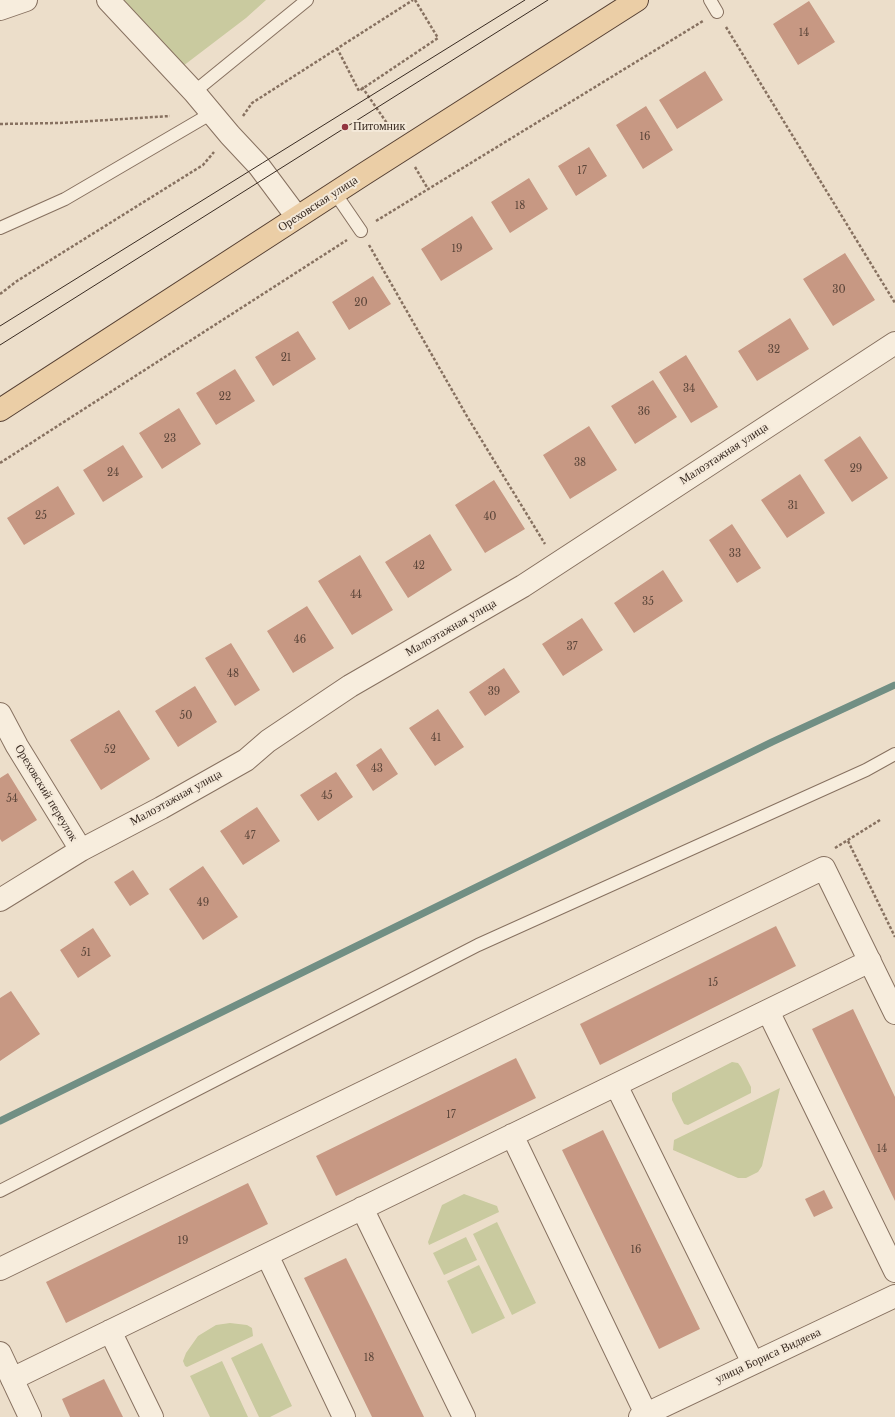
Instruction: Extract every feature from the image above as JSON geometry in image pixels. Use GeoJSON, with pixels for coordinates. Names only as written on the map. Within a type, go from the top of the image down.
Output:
{"type":"FeatureCollection","features":[{"type":"Feature","properties":{"kind":"main road","name":"Ореховская улица"},"geometry":{"type":"LineString","coordinates":[[0,410],[297,217],[637,0]]}},
{"type":"Feature","properties":{"kind":"street"},"geometry":{"type":"LineString","coordinates":[[0,9],[26,0]]}},
{"type":"Feature","properties":{"kind":"street"},"geometry":{"type":"LineString","coordinates":[[108,0],[194,92],[230,136],[259,166],[297,217]]}},
{"type":"Feature","properties":{"kind":"street","name":"Малоэтажная улица"},"geometry":{"type":"LineString","coordinates":[[0,900],[81,850],[161,808],[246,760],[268,741],[350,686],[522,586],[895,343]]}},
{"type":"Feature","properties":{"kind":"street","name":"Ореховский переулок"},"geometry":{"type":"LineString","coordinates":[[0,714],[17,746],[81,850]]}},
{"type":"Feature","properties":{"kind":"street"},"geometry":{"type":"LineString","coordinates":[[0,1269],[824,868],[895,1013]]}},
{"type":"Feature","properties":{"kind":"street"},"geometry":{"type":"LineString","coordinates":[[12,1378],[870,961]]}},
{"type":"Feature","properties":{"kind":"street"},"geometry":{"type":"LineString","coordinates":[[768,1011],[895,1271]]}},
{"type":"Feature","properties":{"kind":"street"},"geometry":{"type":"LineString","coordinates":[[616,1084],[753,1363]]}},
{"type":"Feature","properties":{"kind":"street"},"geometry":{"type":"LineString","coordinates":[[512,1135],[643,1416]]}},
{"type":"Feature","properties":{"kind":"street"},"geometry":{"type":"LineString","coordinates":[[362,1208],[464,1417]]}},
{"type":"Feature","properties":{"kind":"street"},"geometry":{"type":"LineString","coordinates":[[267,1255],[344,1417]]}},
{"type":"Feature","properties":{"kind":"street","name":"улица Бориса Видяева"},"geometry":{"type":"LineString","coordinates":[[643,1416],[895,1296]]}},
{"type":"Feature","properties":{"kind":"street"},"geometry":{"type":"LineString","coordinates":[[110,1331],[152,1417]]}},
{"type":"Feature","properties":{"kind":"street"},"geometry":{"type":"LineString","coordinates":[[0,1353],[30,1417]]}},
{"type":"Feature","properties":{"kind":"lane"},"geometry":{"type":"LineString","coordinates":[[194,92],[307,0]]}},
{"type":"Feature","properties":{"kind":"lane"},"geometry":{"type":"LineString","coordinates":[[710,0],[717,12]]}},
{"type":"Feature","properties":{"kind":"lane"},"geometry":{"type":"LineString","coordinates":[[0,228],[65,199],[212,113]]}},
{"type":"Feature","properties":{"kind":"lane"},"geometry":{"type":"LineString","coordinates":[[335,193],[361,231]]}},
{"type":"Feature","properties":{"kind":"lane"},"geometry":{"type":"LineString","coordinates":[[0,1191],[478,945],[866,770],[895,754]]}},
{"type":"Feature","properties":{"kind":"path"},"geometry":{"type":"LineString","coordinates":[[0,294],[17,281],[203,164],[230,136],[252,103],[337,48],[414,0],[438,38],[359,90],[337,48]]}},
{"type":"Feature","properties":{"kind":"path"},"geometry":{"type":"LineString","coordinates":[[717,12],[895,303]]}},
{"type":"Feature","properties":{"kind":"path"},"geometry":{"type":"LineString","coordinates":[[0,124],[60,123],[174,115]]}},
{"type":"Feature","properties":{"kind":"path"},"geometry":{"type":"LineString","coordinates":[[361,231],[468,418],[557,563]]}},
{"type":"Feature","properties":{"kind":"path"},"geometry":{"type":"LineString","coordinates":[[824,868],[834,849],[880,820]]}},
{"type":"Feature","properties":{"kind":"path"},"geometry":{"type":"LineString","coordinates":[[848,841],[895,937]]}},
{"type":"Feature","properties":{"kind":"green space"},"geometry":{"type":"Polygon","coordinates":[[[124,0],[266,0],[246,18],[183,66],[124,0]]]}},
{"type":"Feature","properties":{"kind":"green space"},"geometry":{"type":"Polygon","coordinates":[[[732,1062],[738,1063],[741,1067],[751,1087],[751,1093],[688,1125],[684,1124],[672,1100],[672,1093],[732,1062]]]}},
{"type":"Feature","properties":{"kind":"green space"},"geometry":{"type":"Polygon","coordinates":[[[780,1088],[762,1166],[758,1172],[746,1178],[738,1178],[673,1150],[674,1140],[780,1088]]]}},
{"type":"Feature","properties":{"kind":"green space"},"geometry":{"type":"Polygon","coordinates":[[[464,1194],[497,1206],[499,1212],[429,1245],[428,1242],[442,1205],[464,1194]]]}},
{"type":"Feature","properties":{"kind":"green space"},"geometry":{"type":"Polygon","coordinates":[[[497,1222],[536,1303],[512,1315],[473,1234],[497,1222]]]}},
{"type":"Feature","properties":{"kind":"green space"},"geometry":{"type":"Polygon","coordinates":[[[466,1237],[477,1260],[444,1275],[433,1253],[466,1237]]]}},
{"type":"Feature","properties":{"kind":"green space"},"geometry":{"type":"Polygon","coordinates":[[[479,1265],[505,1318],[472,1334],[447,1281],[479,1265]]]}},
{"type":"Feature","properties":{"kind":"green space"},"geometry":{"type":"Polygon","coordinates":[[[230,1323],[247,1325],[252,1328],[253,1336],[187,1367],[185,1366],[183,1361],[186,1353],[198,1336],[216,1325],[230,1323]]]}},
{"type":"Feature","properties":{"kind":"green space"},"geometry":{"type":"Polygon","coordinates":[[[262,1343],[292,1406],[270,1417],[259,1417],[231,1358],[262,1343]]]}},
{"type":"Feature","properties":{"kind":"green space"},"geometry":{"type":"Polygon","coordinates":[[[222,1361],[248,1417],[210,1417],[190,1376],[222,1361]]]}},
{"type":"Feature","properties":{"kind":"building"},"geometry":{"type":"Polygon","coordinates":[[[809,1],[835,42],[798,65],[773,24],[809,1]]]}},
{"type":"Feature","properties":{"kind":"building"},"geometry":{"type":"Polygon","coordinates":[[[705,71],[723,100],[677,129],[659,100],[705,71]]]}},
{"type":"Feature","properties":{"kind":"building"},"geometry":{"type":"Polygon","coordinates":[[[646,106],[673,150],[643,169],[616,125],[646,106]]]}},
{"type":"Feature","properties":{"kind":"building"},"geometry":{"type":"Polygon","coordinates":[[[589,147],[607,176],[576,196],[558,166],[589,147]]]}},
{"type":"Feature","properties":{"kind":"building"},"geometry":{"type":"Polygon","coordinates":[[[529,178],[548,209],[510,233],[491,202],[529,178]]]}},
{"type":"Feature","properties":{"kind":"building"},"geometry":{"type":"Polygon","coordinates":[[[472,216],[493,249],[441,281],[421,249],[472,216]]]}},
{"type":"Feature","properties":{"kind":"building"},"geometry":{"type":"Polygon","coordinates":[[[845,253],[875,300],[833,326],[803,279],[845,253]]]}},
{"type":"Feature","properties":{"kind":"building"},"geometry":{"type":"Polygon","coordinates":[[[373,276],[391,304],[349,330],[332,302],[373,276]]]}},
{"type":"Feature","properties":{"kind":"building"},"geometry":{"type":"Polygon","coordinates":[[[790,318],[809,349],[757,381],[738,351],[790,318]]]}},
{"type":"Feature","properties":{"kind":"building"},"geometry":{"type":"Polygon","coordinates":[[[298,331],[316,359],[273,386],[255,357],[298,331]]]}},
{"type":"Feature","properties":{"kind":"building"},"geometry":{"type":"Polygon","coordinates":[[[686,355],[718,407],[691,423],[659,372],[686,355]]]}},
{"type":"Feature","properties":{"kind":"building"},"geometry":{"type":"Polygon","coordinates":[[[235,369],[255,401],[216,425],[196,393],[235,369]]]}},
{"type":"Feature","properties":{"kind":"building"},"geometry":{"type":"Polygon","coordinates":[[[653,380],[677,417],[635,444],[611,406],[653,380]]]}},
{"type":"Feature","properties":{"kind":"building"},"geometry":{"type":"Polygon","coordinates":[[[179,408],[201,444],[162,469],[139,433],[179,408]]]}},
{"type":"Feature","properties":{"kind":"building"},"geometry":{"type":"Polygon","coordinates":[[[589,426],[617,470],[570,499],[543,455],[589,426]]]}},
{"type":"Feature","properties":{"kind":"building"},"geometry":{"type":"Polygon","coordinates":[[[860,436],[888,478],[852,502],[824,460],[860,436]]]}},
{"type":"Feature","properties":{"kind":"building"},"geometry":{"type":"Polygon","coordinates":[[[123,445],[143,477],[103,502],[83,470],[123,445]]]}},
{"type":"Feature","properties":{"kind":"building"},"geometry":{"type":"Polygon","coordinates":[[[800,474],[825,513],[787,538],[761,500],[800,474]]]}},
{"type":"Feature","properties":{"kind":"building"},"geometry":{"type":"Polygon","coordinates":[[[494,480],[525,529],[485,553],[455,505],[494,480]]]}},
{"type":"Feature","properties":{"kind":"building"},"geometry":{"type":"Polygon","coordinates":[[[58,486],[75,514],[24,545],[7,518],[58,486]]]}},
{"type":"Feature","properties":{"kind":"building"},"geometry":{"type":"Polygon","coordinates":[[[732,524],[761,568],[737,583],[709,540],[732,524]]]}},
{"type":"Feature","properties":{"kind":"building"},"geometry":{"type":"Polygon","coordinates":[[[430,534],[452,570],[408,598],[385,562],[430,534]]]}},
{"type":"Feature","properties":{"kind":"building"},"geometry":{"type":"Polygon","coordinates":[[[360,555],[393,610],[352,635],[318,581],[360,555]]]}},
{"type":"Feature","properties":{"kind":"building"},"geometry":{"type":"Polygon","coordinates":[[[663,570],[683,601],[634,633],[614,603],[663,570]]]}},
{"type":"Feature","properties":{"kind":"building"},"geometry":{"type":"Polygon","coordinates":[[[307,606],[334,648],[293,673],[267,631],[307,606]]]}},
{"type":"Feature","properties":{"kind":"building"},"geometry":{"type":"Polygon","coordinates":[[[582,618],[603,650],[563,676],[542,644],[582,618]]]}},
{"type":"Feature","properties":{"kind":"building"},"geometry":{"type":"Polygon","coordinates":[[[231,643],[260,690],[235,706],[205,658],[231,643]]]}},
{"type":"Feature","properties":{"kind":"building"},"geometry":{"type":"Polygon","coordinates":[[[504,668],[520,692],[485,716],[469,692],[504,668]]]}},
{"type":"Feature","properties":{"kind":"building"},"geometry":{"type":"Polygon","coordinates":[[[195,686],[217,722],[178,747],[155,711],[195,686]]]}},
{"type":"Feature","properties":{"kind":"building"},"geometry":{"type":"Polygon","coordinates":[[[438,709],[464,747],[435,766],[409,728],[438,709]]]}},
{"type":"Feature","properties":{"kind":"building"},"geometry":{"type":"Polygon","coordinates":[[[119,710],[150,759],[101,790],[70,740],[119,710]]]}},
{"type":"Feature","properties":{"kind":"building"},"geometry":{"type":"Polygon","coordinates":[[[381,748],[398,774],[373,791],[356,765],[381,748]]]}},
{"type":"Feature","properties":{"kind":"building"},"geometry":{"type":"Polygon","coordinates":[[[336,772],[353,797],[318,821],[300,795],[336,772]]]}},
{"type":"Feature","properties":{"kind":"building"},"geometry":{"type":"Polygon","coordinates":[[[8,773],[37,820],[2,842],[0,839],[0,778],[8,773]]]}},
{"type":"Feature","properties":{"kind":"building"},"geometry":{"type":"Polygon","coordinates":[[[257,807],[280,841],[243,865],[220,831],[257,807]]]}},
{"type":"Feature","properties":{"kind":"building"},"geometry":{"type":"Polygon","coordinates":[[[203,866],[238,917],[203,940],[169,889],[203,866]]]}},
{"type":"Feature","properties":{"kind":"building"},"geometry":{"type":"Polygon","coordinates":[[[133,870],[149,894],[130,906],[114,882],[133,870]]]}},
{"type":"Feature","properties":{"kind":"building"},"geometry":{"type":"Polygon","coordinates":[[[776,926],[796,966],[600,1065],[580,1024],[776,926]]]}},
{"type":"Feature","properties":{"kind":"building"},"geometry":{"type":"Polygon","coordinates":[[[93,928],[111,956],[78,978],[60,950],[93,928]]]}},
{"type":"Feature","properties":{"kind":"building"},"geometry":{"type":"Polygon","coordinates":[[[11,991],[40,1034],[0,1061],[0,998],[11,991]]]}},
{"type":"Feature","properties":{"kind":"building"},"geometry":{"type":"Polygon","coordinates":[[[853,1009],[895,1097],[895,1201],[812,1029],[853,1009]]]}},
{"type":"Feature","properties":{"kind":"building"},"geometry":{"type":"Polygon","coordinates":[[[516,1058],[536,1098],[336,1196],[316,1156],[516,1058]]]}},
{"type":"Feature","properties":{"kind":"building"},"geometry":{"type":"Polygon","coordinates":[[[603,1130],[700,1329],[659,1349],[562,1150],[603,1130]]]}},
{"type":"Feature","properties":{"kind":"building"},"geometry":{"type":"Polygon","coordinates":[[[248,1183],[268,1224],[66,1323],[46,1282],[248,1183]]]}},
{"type":"Feature","properties":{"kind":"building"},"geometry":{"type":"Polygon","coordinates":[[[824,1190],[833,1208],[814,1217],[805,1199],[824,1190]]]}},
{"type":"Feature","properties":{"kind":"building"},"geometry":{"type":"Polygon","coordinates":[[[346,1258],[424,1417],[372,1417],[304,1278],[346,1258]]]}},
{"type":"Feature","properties":{"kind":"building"},"geometry":{"type":"Polygon","coordinates":[[[104,1379],[123,1417],[70,1417],[62,1399],[104,1379]]]}},
{"type":"Feature","properties":{"kind":"waterway"},"geometry":{"type":"LineString","coordinates":[[0,1121],[772,742],[895,685]]}},
{"type":"Feature","properties":{"kind":"tram line"},"geometry":{"type":"LineString","coordinates":[[0,326],[525,0]]}},
{"type":"Feature","properties":{"kind":"tram line"},"geometry":{"type":"LineString","coordinates":[[0,345],[548,0]]}},
{"type":"Feature","properties":{"kind":"place","name":"Питомник"},"geometry":{"type":"Point","coordinates":[345,127]}}]}
